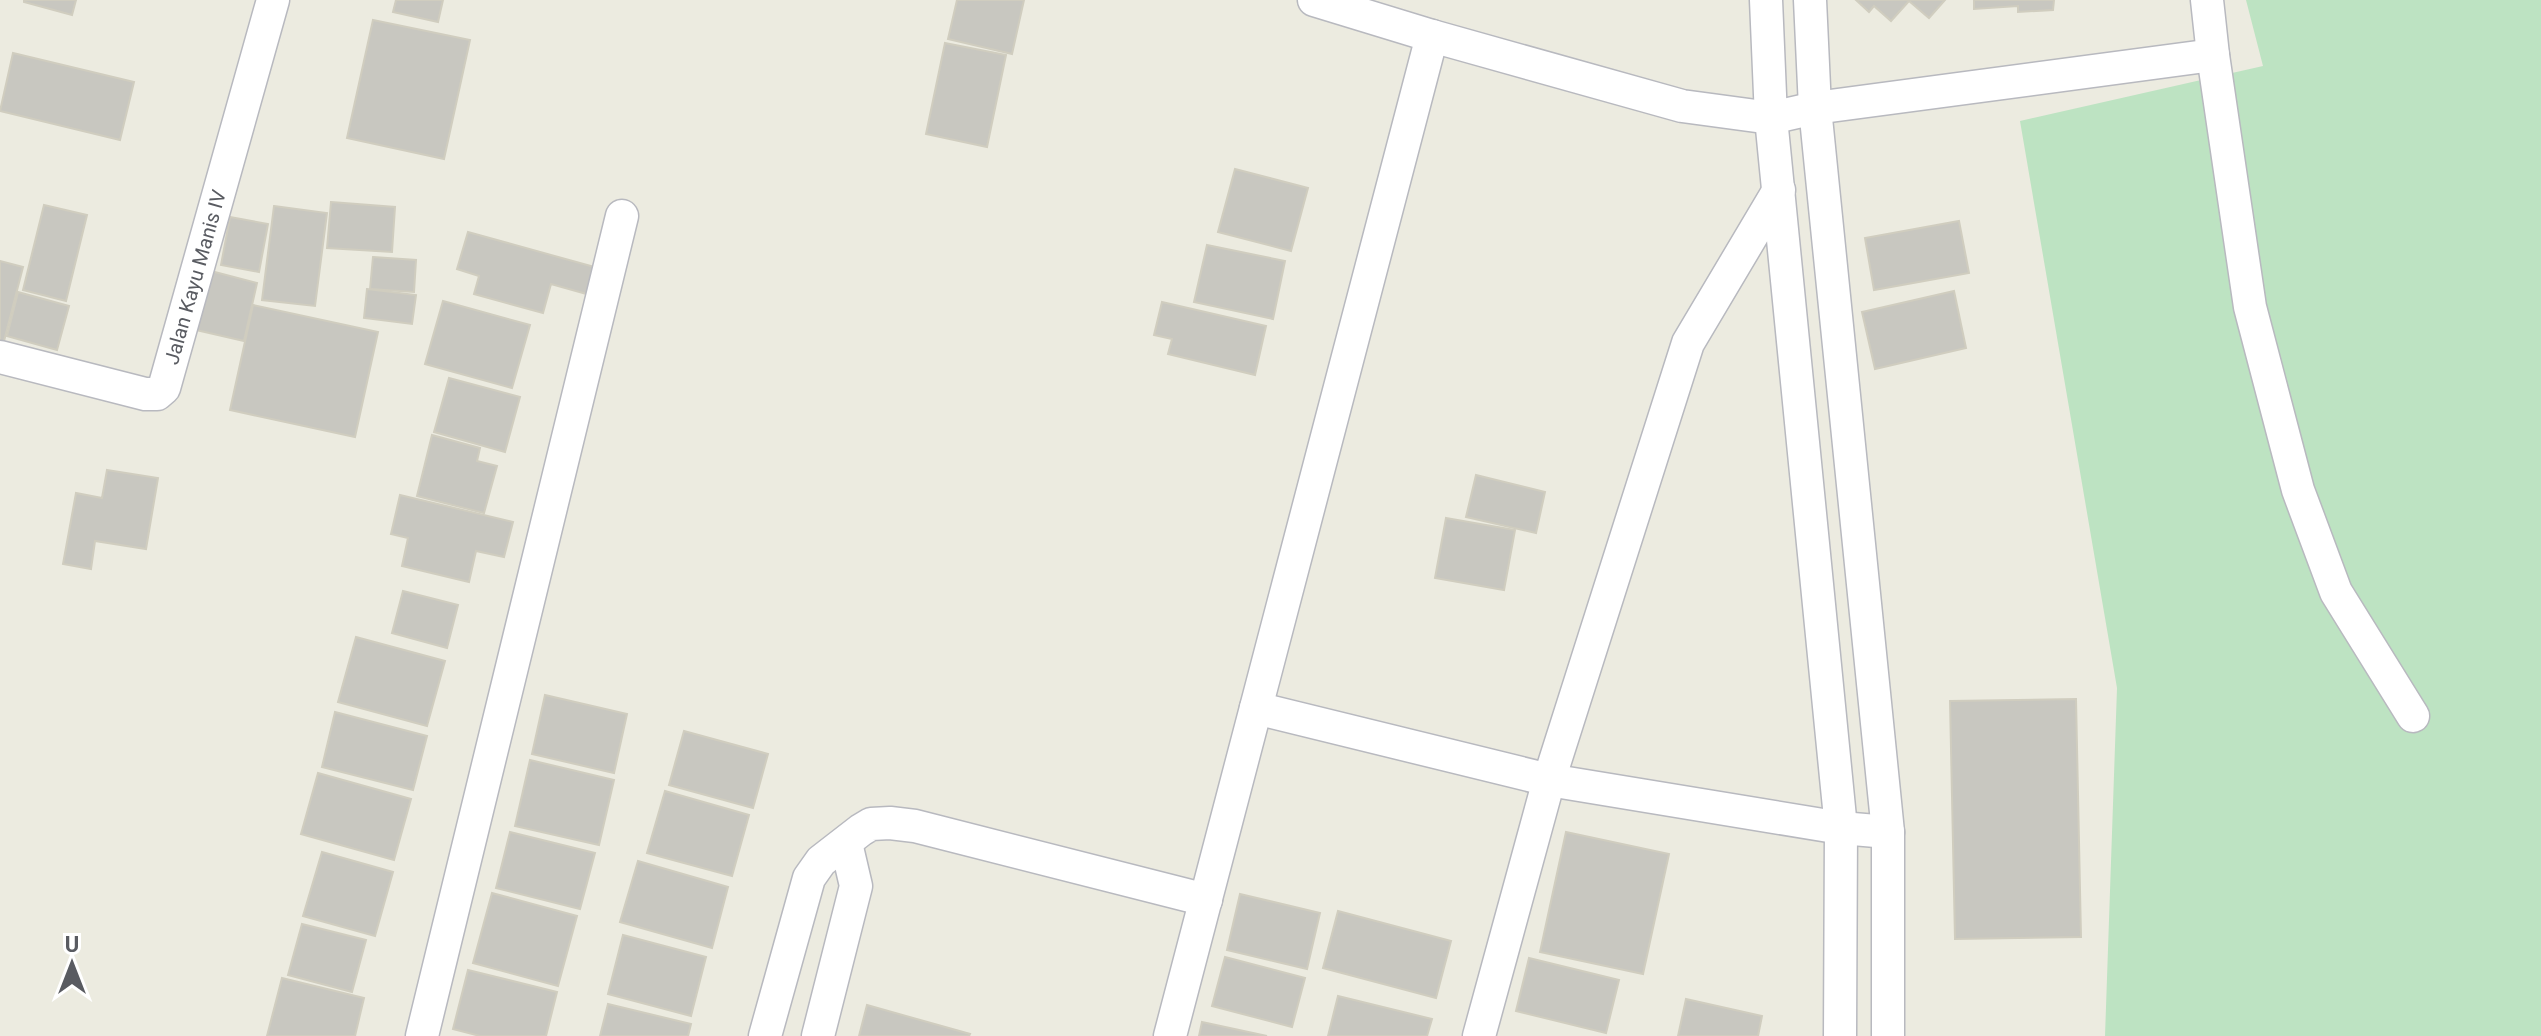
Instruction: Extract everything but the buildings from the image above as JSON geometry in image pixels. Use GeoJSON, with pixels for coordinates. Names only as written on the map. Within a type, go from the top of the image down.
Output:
{"type":"FeatureCollection","features":[{"type":"Feature","properties":{"kind":"street","name":"Jalan Kayu Manis IV"},"geometry":{"type":"LineString","coordinates":[[0,357],[145,394],[157,394],[164,388],[273,0]]}},
{"type":"Feature","properties":{"kind":"street"},"geometry":{"type":"LineString","coordinates":[[1314,0],[1682,106],[1771,118],[1815,108],[2213,55]]}},
{"type":"Feature","properties":{"kind":"street"},"geometry":{"type":"LineString","coordinates":[[1766,0],[1771,118],[1841,828],[1840,1036]]}},
{"type":"Feature","properties":{"kind":"street"},"geometry":{"type":"LineString","coordinates":[[1810,0],[1815,108],[1888,832],[1888,1036]]}},
{"type":"Feature","properties":{"kind":"street"},"geometry":{"type":"LineString","coordinates":[[2207,0],[2250,307],[2298,490],[2336,592],[2413,716]]}},
{"type":"Feature","properties":{"kind":"street"},"geometry":{"type":"LineString","coordinates":[[1170,1036],[1432,36]]}},
{"type":"Feature","properties":{"kind":"street"},"geometry":{"type":"LineString","coordinates":[[1479,1036],[1549,780],[1688,343],[1779,190]]}},
{"type":"Feature","properties":{"kind":"street"},"geometry":{"type":"LineString","coordinates":[[422,1036],[622,216]]}},
{"type":"Feature","properties":{"kind":"street"},"geometry":{"type":"LineString","coordinates":[[1256,708],[1549,780],[1841,828],[1888,832]]}},
{"type":"Feature","properties":{"kind":"street"},"geometry":{"type":"LineString","coordinates":[[765,1036],[809,878],[821,861],[871,824],[915,826],[1206,900]]}},
{"type":"Feature","properties":{"kind":"street"},"geometry":{"type":"LineString","coordinates":[[818,1036],[856,886],[846,843]]}},
{"type":"Feature","properties":{"kind":"green space"},"geometry":{"type":"Polygon","coordinates":[[[2246,0],[2541,0],[2541,1036],[2105,1036],[2117,688],[2020,121],[2263,66],[2246,0]]]}}]}
